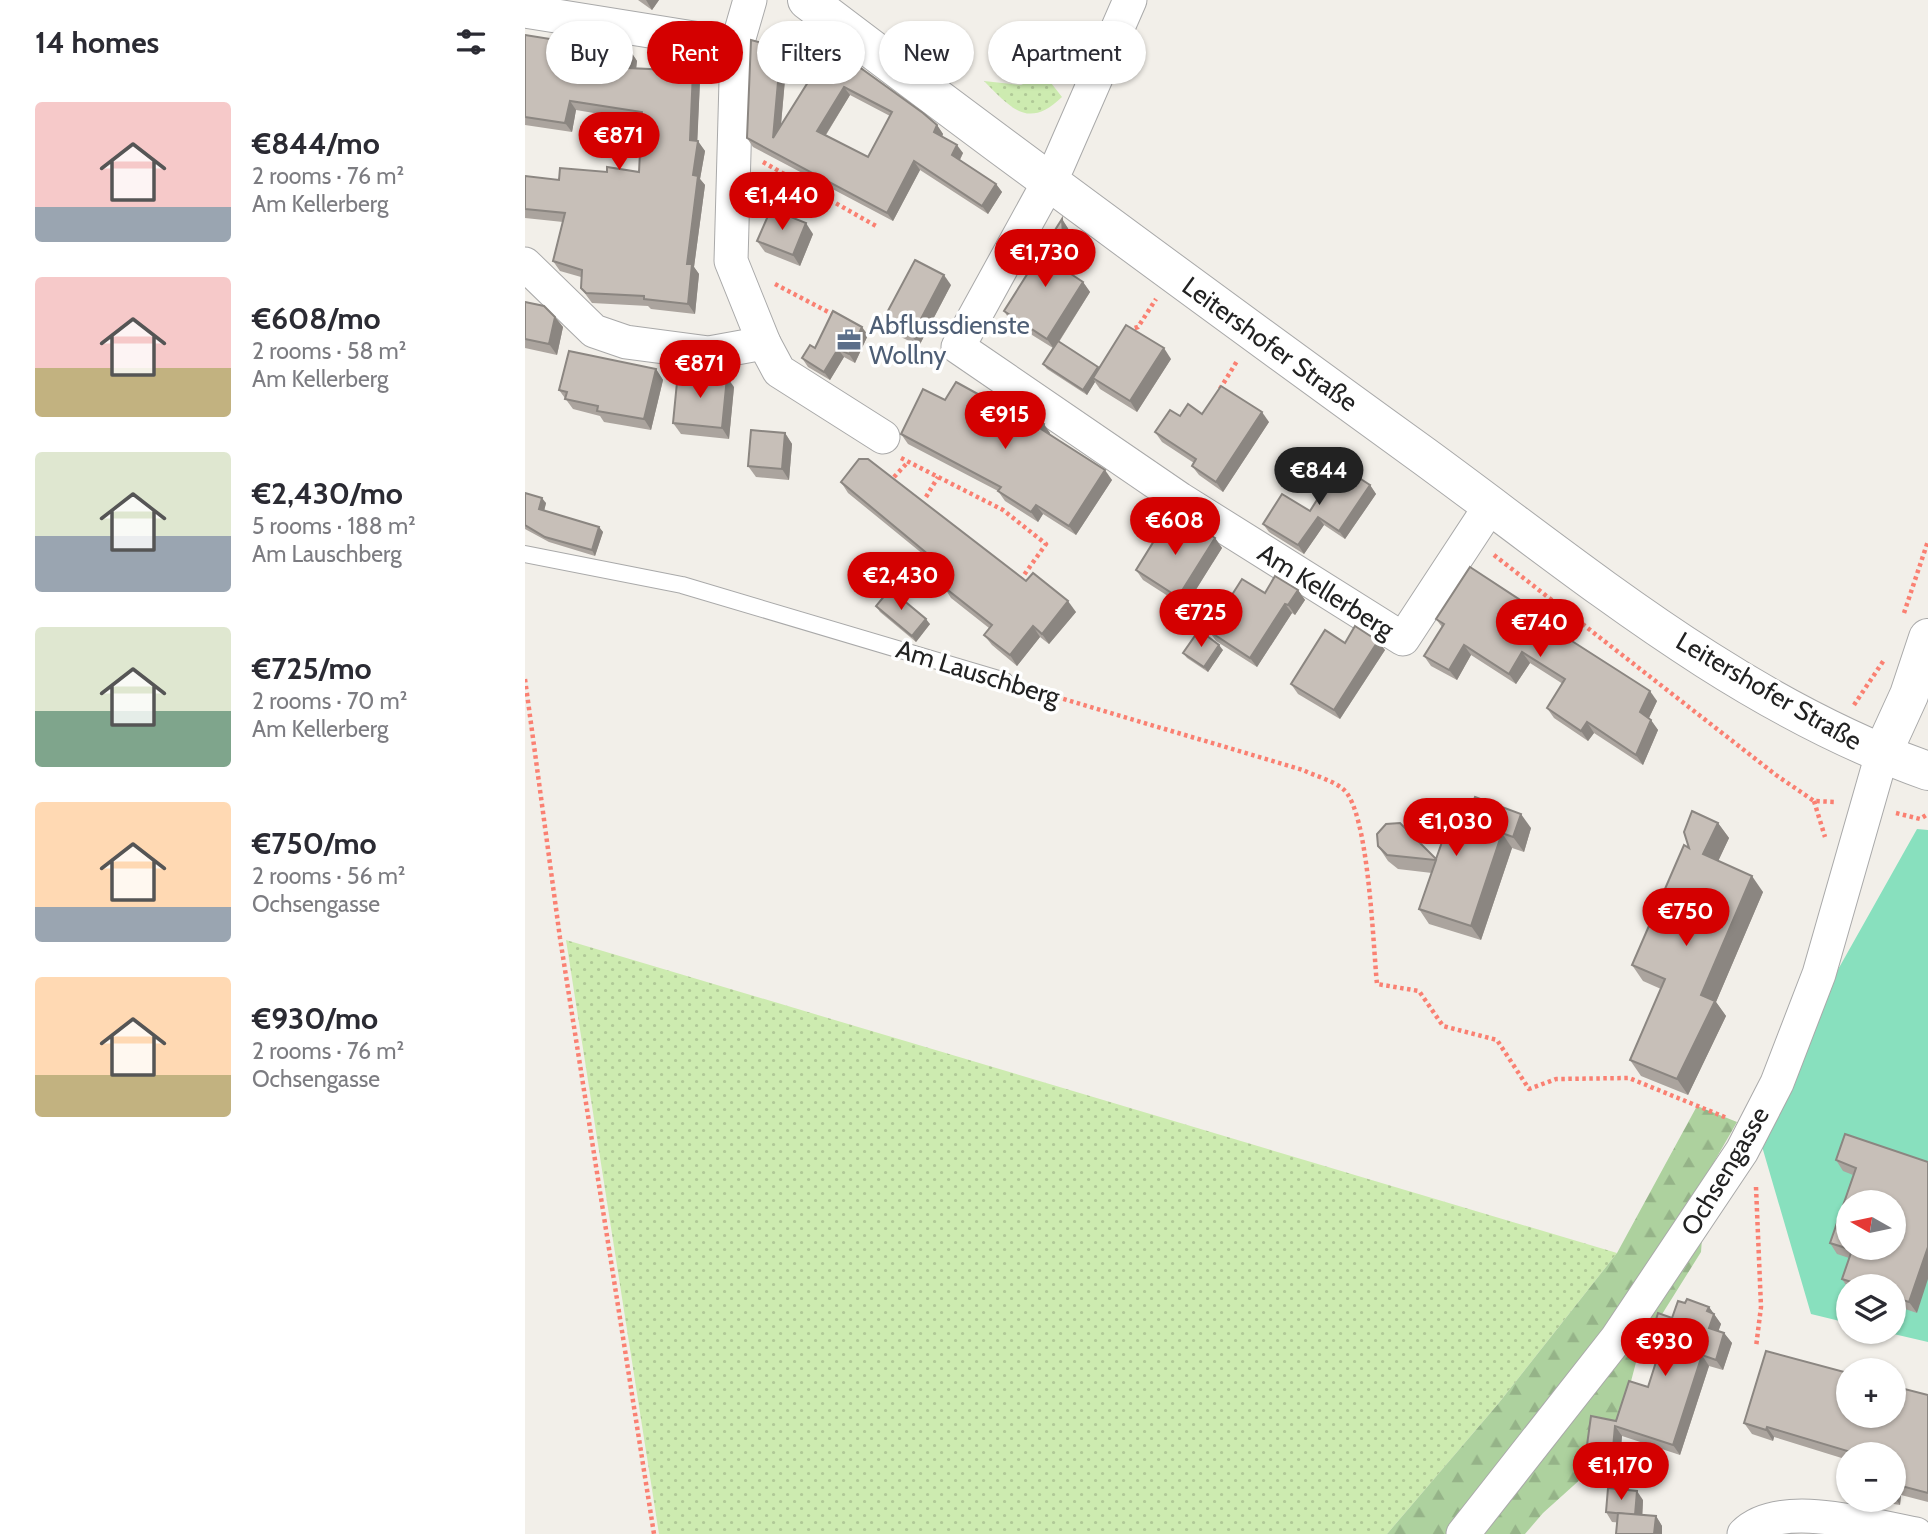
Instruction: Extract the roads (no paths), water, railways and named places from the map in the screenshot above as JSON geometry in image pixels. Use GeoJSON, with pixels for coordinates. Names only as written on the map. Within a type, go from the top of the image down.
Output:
{"type":"FeatureCollection","features":[{"type":"Feature","properties":{"kind":"street"},"geometry":{"type":"LineString","coordinates":[[743,24],[750,0]]}},
{"type":"Feature","properties":{"kind":"street","name":"Leitershofer Straße"},"geometry":{"type":"LineString","coordinates":[[807,0],[1049,184],[1618,600],[1728,674],[1797,713],[1882,754],[1928,771]]}},
{"type":"Feature","properties":{"kind":"street"},"geometry":{"type":"LineString","coordinates":[[1049,184],[1130,0]]}},
{"type":"Feature","properties":{"kind":"street"},"geometry":{"type":"LineString","coordinates":[[525,11],[647,31]]}},
{"type":"Feature","properties":{"kind":"street"},"geometry":{"type":"LineString","coordinates":[[736,84],[731,261],[764,343],[779,371],[883,437]]}},
{"type":"Feature","properties":{"kind":"street","name":"Am Kellerberg"},"geometry":{"type":"LineString","coordinates":[[1049,184],[958,347],[1180,499],[1403,639],[1491,505]]}},
{"type":"Feature","properties":{"kind":"street"},"geometry":{"type":"LineString","coordinates":[[525,264],[594,331],[615,338],[709,353],[764,343]]}},
{"type":"Feature","properties":{"kind":"street"},"geometry":{"type":"LineString","coordinates":[[1882,754],[1909,695],[1928,638]]}},
{"type":"Feature","properties":{"kind":"street","name":"Ochsengasse"},"geometry":{"type":"LineString","coordinates":[[1463,1534],[1617,1338],[1748,1140],[1777,1083],[1819,974],[1882,754]]}},
{"type":"Feature","properties":{"kind":"street"},"geometry":{"type":"LineString","coordinates":[[1748,1530],[1773,1518],[1814,1517],[1916,1534]]}},
{"type":"Feature","properties":{"kind":"lane","name":"Am Lauschberg"},"geometry":{"type":"LineString","coordinates":[[525,554],[682,585],[1005,681]]}},
{"type":"Feature","properties":{"kind":"place","name":"Abflussdienste Wollny"},"geometry":{"type":"Point","coordinates":[849,340]}}]}
